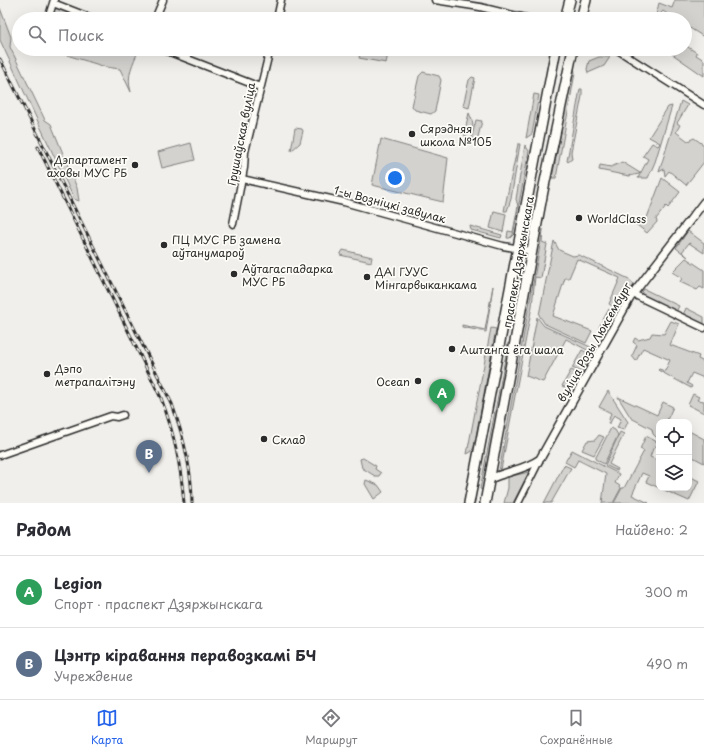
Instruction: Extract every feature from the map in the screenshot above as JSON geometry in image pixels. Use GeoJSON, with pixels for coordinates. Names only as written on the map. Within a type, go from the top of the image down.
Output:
{"type":"FeatureCollection","features":[{"type":"Feature","properties":{"kind":"main road"},"geometry":{"type":"LineString","coordinates":[[567,12],[570,0]]}},
{"type":"Feature","properties":{"kind":"main road"},"geometry":{"type":"LineString","coordinates":[[583,12],[586,0]]}},
{"type":"Feature","properties":{"kind":"main road","name":"праспект Дзяржынскага"},"geometry":{"type":"LineString","coordinates":[[469,503],[555,56]]}},
{"type":"Feature","properties":{"kind":"main road","name":"праспект Дзяржынскага"},"geometry":{"type":"LineString","coordinates":[[485,503],[532,251],[572,56]]}},
{"type":"Feature","properties":{"kind":"street"},"geometry":{"type":"LineString","coordinates":[[158,12],[163,0]]}},
{"type":"Feature","properties":{"kind":"street"},"geometry":{"type":"LineString","coordinates":[[278,12],[281,0]]}},
{"type":"Feature","properties":{"kind":"street"},"geometry":{"type":"LineString","coordinates":[[435,0],[501,12]]}},
{"type":"Feature","properties":{"kind":"street"},"geometry":{"type":"LineString","coordinates":[[50,12],[54,2],[78,12]]}},
{"type":"Feature","properties":{"kind":"street"},"geometry":{"type":"LineString","coordinates":[[180,56],[260,87]]}},
{"type":"Feature","properties":{"kind":"street","name":"Грушаўская вуліца"},"geometry":{"type":"LineString","coordinates":[[233,224],[244,168],[244,156],[268,56]]}},
{"type":"Feature","properties":{"kind":"street"},"geometry":{"type":"LineString","coordinates":[[627,56],[704,105]]}},
{"type":"Feature","properties":{"kind":"street","name":"1-ы Возніцкі завулак"},"geometry":{"type":"LineString","coordinates":[[242,179],[344,202],[517,249],[532,251]]}},
{"type":"Feature","properties":{"kind":"street","name":"вуліца Розы Люксембург"},"geometry":{"type":"LineString","coordinates":[[518,503],[540,459],[586,375],[633,294],[704,202]]}},
{"type":"Feature","properties":{"kind":"street"},"geometry":{"type":"LineString","coordinates":[[633,294],[704,328]]}},
{"type":"Feature","properties":{"kind":"street"},"geometry":{"type":"LineString","coordinates":[[0,455],[111,416],[117,417],[123,415]]}},
{"type":"Feature","properties":{"kind":"street","name":"вуліца Розы Люксембург"},"geometry":{"type":"LineString","coordinates":[[490,479],[503,473],[526,468],[540,459]]}},
{"type":"Feature","properties":{"kind":"street"},"geometry":{"type":"LineString","coordinates":[[526,468],[532,471],[532,475]]}},
{"type":"Feature","properties":{"kind":"shaded area"},"geometry":{"type":"Polygon","coordinates":[[[675,0],[704,0],[704,37],[692,29],[692,12],[657,12],[659,3],[672,8],[675,0]]]}},
{"type":"Feature","properties":{"kind":"shaded area"},"geometry":{"type":"Polygon","coordinates":[[[55,6],[69,12],[53,12],[55,6]]]}},
{"type":"Feature","properties":{"kind":"shaded area"},"geometry":{"type":"Polygon","coordinates":[[[0,8],[11,37],[10,47],[12,56],[14,56],[45,120],[51,124],[77,188],[79,201],[74,199],[0,40],[0,8]]]}},
{"type":"Feature","properties":{"kind":"shaded area"},"geometry":{"type":"Polygon","coordinates":[[[692,50],[697,53],[696,55],[704,60],[704,76],[675,56],[692,56],[692,50]]]}},
{"type":"Feature","properties":{"kind":"shaded area"},"geometry":{"type":"Polygon","coordinates":[[[70,56],[136,56],[129,80],[131,92],[120,69],[106,67],[70,56]]]}},
{"type":"Feature","properties":{"kind":"shaded area"},"geometry":{"type":"Polygon","coordinates":[[[359,56],[388,56],[386,63],[359,58],[359,56]]]}},
{"type":"Feature","properties":{"kind":"shaded area"},"geometry":{"type":"Polygon","coordinates":[[[576,56],[574,66],[575,73],[556,178],[552,178],[576,56]]]}},
{"type":"Feature","properties":{"kind":"shaded area"},"geometry":{"type":"Polygon","coordinates":[[[599,57],[610,57],[604,66],[588,73],[587,69],[589,61],[599,57]]]}},
{"type":"Feature","properties":{"kind":"shaded area"},"geometry":{"type":"Polygon","coordinates":[[[423,72],[439,76],[441,80],[435,111],[431,114],[415,110],[412,106],[419,76],[423,72]]]}},
{"type":"Feature","properties":{"kind":"shaded area"},"geometry":{"type":"Polygon","coordinates":[[[472,77],[475,78],[469,108],[463,106],[469,80],[472,77]]]}},
{"type":"Feature","properties":{"kind":"shaded area"},"geometry":{"type":"Polygon","coordinates":[[[580,89],[582,89],[582,96],[571,152],[572,159],[568,162],[567,161],[580,89]]]}},
{"type":"Feature","properties":{"kind":"shaded area"},"geometry":{"type":"Polygon","coordinates":[[[534,94],[539,95],[532,134],[526,138],[534,94]]]}},
{"type":"Feature","properties":{"kind":"shaded area"},"geometry":{"type":"Polygon","coordinates":[[[681,101],[688,105],[677,123],[680,125],[676,132],[688,141],[694,138],[704,145],[704,162],[686,185],[669,171],[665,176],[664,169],[659,172],[681,101]]]}},
{"type":"Feature","properties":{"kind":"shaded area"},"geometry":{"type":"Polygon","coordinates":[[[672,106],[655,162],[648,178],[638,178],[648,159],[643,156],[652,143],[658,146],[660,143],[649,137],[668,107],[672,106]]]}},
{"type":"Feature","properties":{"kind":"shaded area"},"geometry":{"type":"Polygon","coordinates":[[[469,113],[473,126],[471,131],[466,136],[464,135],[469,113]]]}},
{"type":"Feature","properties":{"kind":"shaded area"},"geometry":{"type":"Polygon","coordinates":[[[476,120],[482,121],[477,141],[474,140],[472,136],[476,120]]]}},
{"type":"Feature","properties":{"kind":"shaded area"},"geometry":{"type":"Polygon","coordinates":[[[295,128],[302,129],[303,131],[300,143],[291,151],[295,128]]]}},
{"type":"Feature","properties":{"kind":"shaded area"},"geometry":{"type":"Polygon","coordinates":[[[381,139],[448,158],[443,202],[372,185],[381,139]]]}},
{"type":"Feature","properties":{"kind":"shaded area"},"geometry":{"type":"Polygon","coordinates":[[[191,143],[195,160],[162,168],[158,152],[191,143]]]}},
{"type":"Feature","properties":{"kind":"shaded area"},"geometry":{"type":"Polygon","coordinates":[[[518,144],[520,144],[511,199],[507,211],[504,211],[518,144]]]}},
{"type":"Feature","properties":{"kind":"shaded area"},"geometry":{"type":"Polygon","coordinates":[[[525,145],[529,151],[513,235],[510,238],[507,238],[508,231],[513,232],[518,206],[516,199],[525,145]]]}},
{"type":"Feature","properties":{"kind":"shaded area"},"geometry":{"type":"Polygon","coordinates":[[[622,162],[640,173],[629,176],[599,170],[600,165],[611,167],[622,162]]]}},
{"type":"Feature","properties":{"kind":"shaded area"},"geometry":{"type":"Polygon","coordinates":[[[662,178],[680,192],[668,208],[666,206],[656,219],[657,222],[647,233],[628,218],[645,223],[662,178]]]}},
{"type":"Feature","properties":{"kind":"shaded area"},"geometry":{"type":"Polygon","coordinates":[[[494,211],[506,214],[503,232],[490,228],[494,211]]]}},
{"type":"Feature","properties":{"kind":"shaded area"},"geometry":{"type":"Polygon","coordinates":[[[470,226],[502,235],[501,238],[471,230],[470,226]]]}},
{"type":"Feature","properties":{"kind":"shaded area"},"geometry":{"type":"Polygon","coordinates":[[[543,229],[542,242],[547,244],[541,278],[535,277],[532,306],[501,470],[499,471],[543,229]]]}},
{"type":"Feature","properties":{"kind":"shaded area"},"geometry":{"type":"Polygon","coordinates":[[[688,231],[704,243],[704,253],[689,243],[682,252],[688,257],[676,248],[688,231]]]}},
{"type":"Feature","properties":{"kind":"shaded area"},"geometry":{"type":"Polygon","coordinates":[[[554,241],[559,250],[573,256],[579,255],[629,279],[636,287],[621,311],[609,304],[620,278],[577,259],[569,278],[565,278],[553,316],[592,331],[586,343],[545,324],[539,315],[554,241]]]}},
{"type":"Feature","properties":{"kind":"shaded area"},"geometry":{"type":"Polygon","coordinates":[[[343,250],[372,257],[371,262],[340,255],[343,250]]]}},
{"type":"Feature","properties":{"kind":"shaded area"},"geometry":{"type":"Polygon","coordinates":[[[686,258],[704,270],[704,289],[700,287],[697,290],[680,282],[682,278],[672,272],[686,258]]]}},
{"type":"Feature","properties":{"kind":"shaded area"},"geometry":{"type":"Polygon","coordinates":[[[493,286],[486,332],[462,327],[462,325],[485,330],[493,286]]]}},
{"type":"Feature","properties":{"kind":"shaded area"},"geometry":{"type":"Polygon","coordinates":[[[644,289],[679,306],[676,312],[642,296],[641,294],[644,289]]]}},
{"type":"Feature","properties":{"kind":"shaded area"},"geometry":{"type":"Polygon","coordinates":[[[686,308],[704,317],[704,325],[683,315],[686,308]]]}},
{"type":"Feature","properties":{"kind":"shaded area"},"geometry":{"type":"Polygon","coordinates":[[[609,309],[619,314],[606,337],[599,327],[609,309]]]}},
{"type":"Feature","properties":{"kind":"shaded area"},"geometry":{"type":"Polygon","coordinates":[[[537,317],[544,326],[595,349],[593,353],[566,339],[543,382],[526,376],[537,317]]]}},
{"type":"Feature","properties":{"kind":"shaded area"},"geometry":{"type":"Polygon","coordinates":[[[671,321],[679,324],[670,345],[699,356],[698,359],[704,362],[704,378],[692,373],[687,383],[692,386],[691,388],[658,370],[665,371],[670,360],[643,348],[636,361],[632,356],[637,345],[633,342],[635,338],[638,340],[650,337],[652,333],[664,334],[671,321]]]}},
{"type":"Feature","properties":{"kind":"shaded area"},"geometry":{"type":"Polygon","coordinates":[[[491,328],[496,329],[474,447],[471,452],[467,454],[491,328]]]}},
{"type":"Feature","properties":{"kind":"shaded area"},"geometry":{"type":"Polygon","coordinates":[[[508,343],[511,344],[483,490],[480,489],[508,343]]]}},
{"type":"Feature","properties":{"kind":"shaded area"},"geometry":{"type":"Polygon","coordinates":[[[582,350],[591,355],[582,372],[572,368],[582,350]]]}},
{"type":"Feature","properties":{"kind":"shaded area"},"geometry":{"type":"Polygon","coordinates":[[[571,370],[580,374],[571,390],[562,386],[571,370]]]}},
{"type":"Feature","properties":{"kind":"shaded area"},"geometry":{"type":"Polygon","coordinates":[[[608,391],[628,422],[624,430],[617,428],[621,419],[614,415],[610,423],[608,423],[611,413],[599,407],[608,391]]]}},
{"type":"Feature","properties":{"kind":"shaded area"},"geometry":{"type":"Polygon","coordinates":[[[693,394],[699,397],[697,400],[704,401],[704,413],[688,405],[693,394]]]}},
{"type":"Feature","properties":{"kind":"shaded area"},"geometry":{"type":"Polygon","coordinates":[[[618,397],[657,415],[663,402],[673,407],[667,419],[656,419],[656,437],[653,434],[652,429],[631,418],[618,397]]]}},
{"type":"Feature","properties":{"kind":"shaded area"},"geometry":{"type":"Polygon","coordinates":[[[611,428],[615,430],[618,435],[604,464],[595,459],[611,428]]]}},
{"type":"Feature","properties":{"kind":"shaded area"},"geometry":{"type":"Polygon","coordinates":[[[620,432],[624,434],[609,464],[618,469],[617,471],[605,465],[620,432]]]}},
{"type":"Feature","properties":{"kind":"shaded area"},"geometry":{"type":"Polygon","coordinates":[[[692,433],[704,439],[704,463],[692,457],[692,433]]]}},
{"type":"Feature","properties":{"kind":"shaded area"},"geometry":{"type":"Polygon","coordinates":[[[599,435],[604,437],[594,455],[582,450],[587,441],[595,440],[599,435]]]}},
{"type":"Feature","properties":{"kind":"shaded area"},"geometry":{"type":"Polygon","coordinates":[[[646,436],[656,441],[656,446],[654,446],[650,457],[656,460],[656,487],[646,482],[649,476],[642,473],[632,495],[649,503],[614,503],[644,451],[640,449],[646,436]]]}},
{"type":"Feature","properties":{"kind":"shaded area"},"geometry":{"type":"Polygon","coordinates":[[[572,450],[619,474],[615,483],[621,488],[613,503],[602,503],[606,474],[578,460],[574,467],[565,462],[572,450]]]}},
{"type":"Feature","properties":{"kind":"shaded area"},"geometry":{"type":"Polygon","coordinates":[[[363,458],[376,466],[375,469],[381,473],[379,476],[375,476],[362,468],[360,459],[363,458]]]}},
{"type":"Feature","properties":{"kind":"shaded area"},"geometry":{"type":"Polygon","coordinates":[[[564,465],[571,468],[551,503],[544,503],[564,465]]]}},
{"type":"Feature","properties":{"kind":"shaded area"},"geometry":{"type":"Polygon","coordinates":[[[529,472],[513,503],[504,503],[508,488],[508,477],[529,472]]]}},
{"type":"Feature","properties":{"kind":"shaded area"},"geometry":{"type":"Polygon","coordinates":[[[692,478],[699,481],[689,501],[667,491],[692,491],[692,478]]]}},
{"type":"Feature","properties":{"kind":"shaded area"},"geometry":{"type":"Polygon","coordinates":[[[366,480],[378,485],[383,492],[374,499],[365,484],[366,480]]]}},
{"type":"Feature","properties":{"kind":"railway"},"geometry":{"type":"LineString","coordinates":[[0,59],[172,404],[186,453],[192,491],[192,503]]}},
{"type":"Feature","properties":{"kind":"railway"},"geometry":{"type":"LineString","coordinates":[[38,147],[161,398],[170,424],[176,450],[184,503]]}},
{"type":"Feature","properties":{"kind":"place","name":"Сярэдняя школа №105"},"geometry":{"type":"Point","coordinates":[412,134]}},
{"type":"Feature","properties":{"kind":"place","name":"Дэпартамент аховы МУС РБ"},"geometry":{"type":"Point","coordinates":[135,165]}},
{"type":"Feature","properties":{"kind":"place","name":"WorldClass"},"geometry":{"type":"Point","coordinates":[579,218]}},
{"type":"Feature","properties":{"kind":"place","name":"ПЦ МУС РБ замена аўтанумароў"},"geometry":{"type":"Point","coordinates":[164,245]}},
{"type":"Feature","properties":{"kind":"place","name":"Аўтагаспадарка МУС РБ"},"geometry":{"type":"Point","coordinates":[234,274]}},
{"type":"Feature","properties":{"kind":"place","name":"ДАІ ГУУС Мінгарвыканкама"},"geometry":{"type":"Point","coordinates":[367,277]}},
{"type":"Feature","properties":{"kind":"place","name":"Аштанга ёга шала"},"geometry":{"type":"Point","coordinates":[452,349]}},
{"type":"Feature","properties":{"kind":"place","name":"Дэпо метрапалітэну"},"geometry":{"type":"Point","coordinates":[47,374]}},
{"type":"Feature","properties":{"kind":"place","name":"Ocean"},"geometry":{"type":"Point","coordinates":[418,381]}},
{"type":"Feature","properties":{"kind":"place","name":"Legion"},"geometry":{"type":"Point","coordinates":[442,412]}},
{"type":"Feature","properties":{"kind":"place","name":"Склад"},"geometry":{"type":"Point","coordinates":[264,439]}},
{"type":"Feature","properties":{"kind":"place","name":"Цэнтр кіравання перавозкамі БЧ"},"geometry":{"type":"Point","coordinates":[149,473]}}]}
